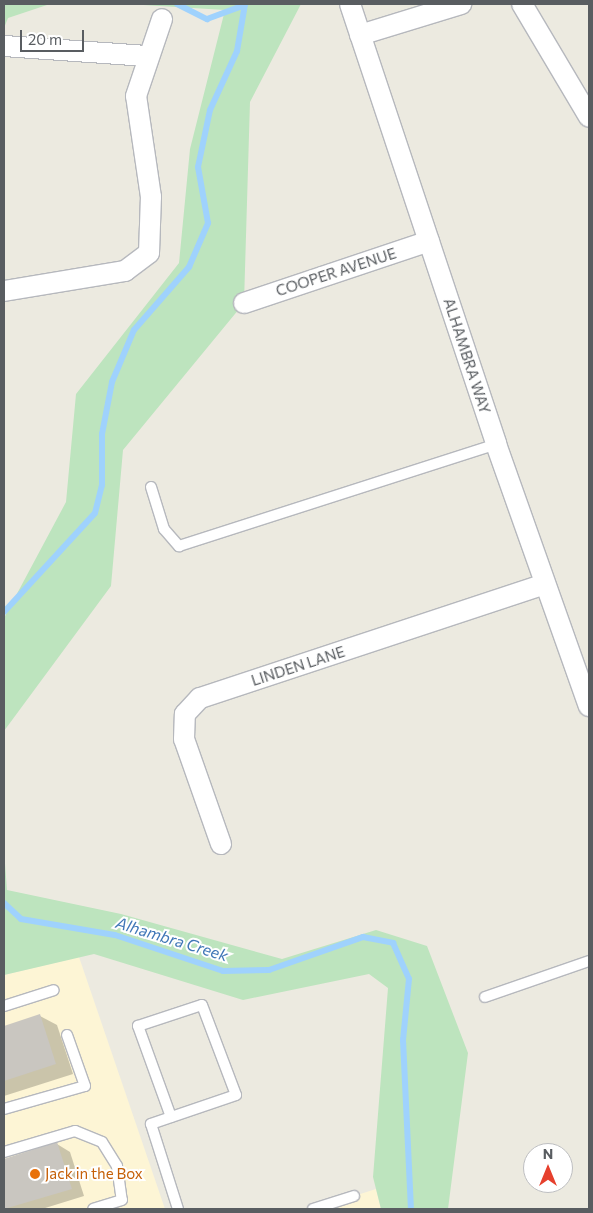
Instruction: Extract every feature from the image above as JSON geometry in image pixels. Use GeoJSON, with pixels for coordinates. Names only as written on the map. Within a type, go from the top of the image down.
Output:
{"type":"FeatureCollection","features":[{"type":"Feature","properties":{"kind":"street","name":"ALHAMBRA WAY"},"geometry":{"type":"LineString","coordinates":[[350,4],[496,444],[589,706]]}},
{"type":"Feature","properties":{"kind":"street"},"geometry":{"type":"LineString","coordinates":[[360,35],[461,4]]}},
{"type":"Feature","properties":{"kind":"street"},"geometry":{"type":"LineString","coordinates":[[522,4],[589,117]]}},
{"type":"Feature","properties":{"kind":"street"},"geometry":{"type":"LineString","coordinates":[[4,291],[125,271],[150,253],[151,197],[136,96],[162,19]]}},
{"type":"Feature","properties":{"kind":"street"},"geometry":{"type":"LineString","coordinates":[[4,46],[148,56]]}},
{"type":"Feature","properties":{"kind":"street","name":"COOPER AVENUE"},"geometry":{"type":"LineString","coordinates":[[244,303],[429,241]]}},
{"type":"Feature","properties":{"kind":"street","name":"LINDEN LANE"},"geometry":{"type":"LineString","coordinates":[[221,844],[184,739],[185,714],[200,698],[546,584]]}},
{"type":"Feature","properties":{"kind":"lane"},"geometry":{"type":"LineString","coordinates":[[151,487],[164,529],[179,546],[496,444]]}},
{"type":"Feature","properties":{"kind":"lane"},"geometry":{"type":"LineString","coordinates":[[485,997],[589,961]]}},
{"type":"Feature","properties":{"kind":"lane"},"geometry":{"type":"LineString","coordinates":[[4,1006],[54,990]]}},
{"type":"Feature","properties":{"kind":"lane"},"geometry":{"type":"LineString","coordinates":[[171,1117],[138,1026],[202,1005],[236,1095],[151,1124],[178,1209]]}},
{"type":"Feature","properties":{"kind":"lane"},"geometry":{"type":"LineString","coordinates":[[4,1109],[85,1086],[67,1035]]}},
{"type":"Feature","properties":{"kind":"lane"},"geometry":{"type":"LineString","coordinates":[[4,1152],[75,1131],[102,1142],[117,1166],[122,1200],[93,1209]]}},
{"type":"Feature","properties":{"kind":"lane"},"geometry":{"type":"LineString","coordinates":[[314,1209],[354,1196]]}},
{"type":"Feature","properties":{"kind":"shaded area"},"geometry":{"type":"Polygon","coordinates":[[[79,957],[165,1209],[4,1209],[4,975],[79,957]]]}},
{"type":"Feature","properties":{"kind":"shaded area"},"geometry":{"type":"Polygon","coordinates":[[[376,1189],[381,1209],[313,1209],[354,1196],[376,1189]]]}},
{"type":"Feature","properties":{"kind":"green space"},"geometry":{"type":"Polygon","coordinates":[[[4,4],[50,4],[8,18],[4,28],[4,4]]]}},
{"type":"Feature","properties":{"kind":"green space"},"geometry":{"type":"Polygon","coordinates":[[[127,4],[301,4],[250,102],[244,303],[123,450],[111,586],[4,731],[4,618],[66,502],[76,394],[179,263],[190,149],[225,10],[127,4]]]}},
{"type":"Feature","properties":{"kind":"green space"},"geometry":{"type":"Polygon","coordinates":[[[4,850],[7,890],[121,914],[282,959],[376,930],[427,946],[468,1053],[448,1209],[381,1209],[373,1177],[388,988],[369,974],[243,1000],[94,954],[4,975],[4,850]]]}},
{"type":"Feature","properties":{"kind":"building"},"geometry":{"type":"Polygon","coordinates":[[[40,1014],[56,1064],[4,1081],[4,1026],[40,1014]]]}},
{"type":"Feature","properties":{"kind":"building","name":"Jack in the Box"},"geometry":{"type":"Polygon","coordinates":[[[57,1142],[72,1189],[4,1209],[4,1159],[57,1142]]]}},
{"type":"Feature","properties":{"kind":"waterway"},"geometry":{"type":"LineString","coordinates":[[177,4],[207,19],[245,5]]}},
{"type":"Feature","properties":{"kind":"waterway","name":"Alhambra Creek"},"geometry":{"type":"LineString","coordinates":[[4,612],[95,513],[102,485],[102,434],[112,382],[134,330],[189,267],[208,223],[198,167],[210,110],[237,51],[245,4]]}},
{"type":"Feature","properties":{"kind":"waterway","name":"Alhambra Creek"},"geometry":{"type":"LineString","coordinates":[[4,903],[21,919],[115,935],[223,971],[269,970],[363,937],[393,943],[409,979],[403,1040],[411,1209]]}},
{"type":"Feature","properties":{"kind":"place","name":"Jack in the Box"},"geometry":{"type":"Point","coordinates":[35,1174]}}]}
